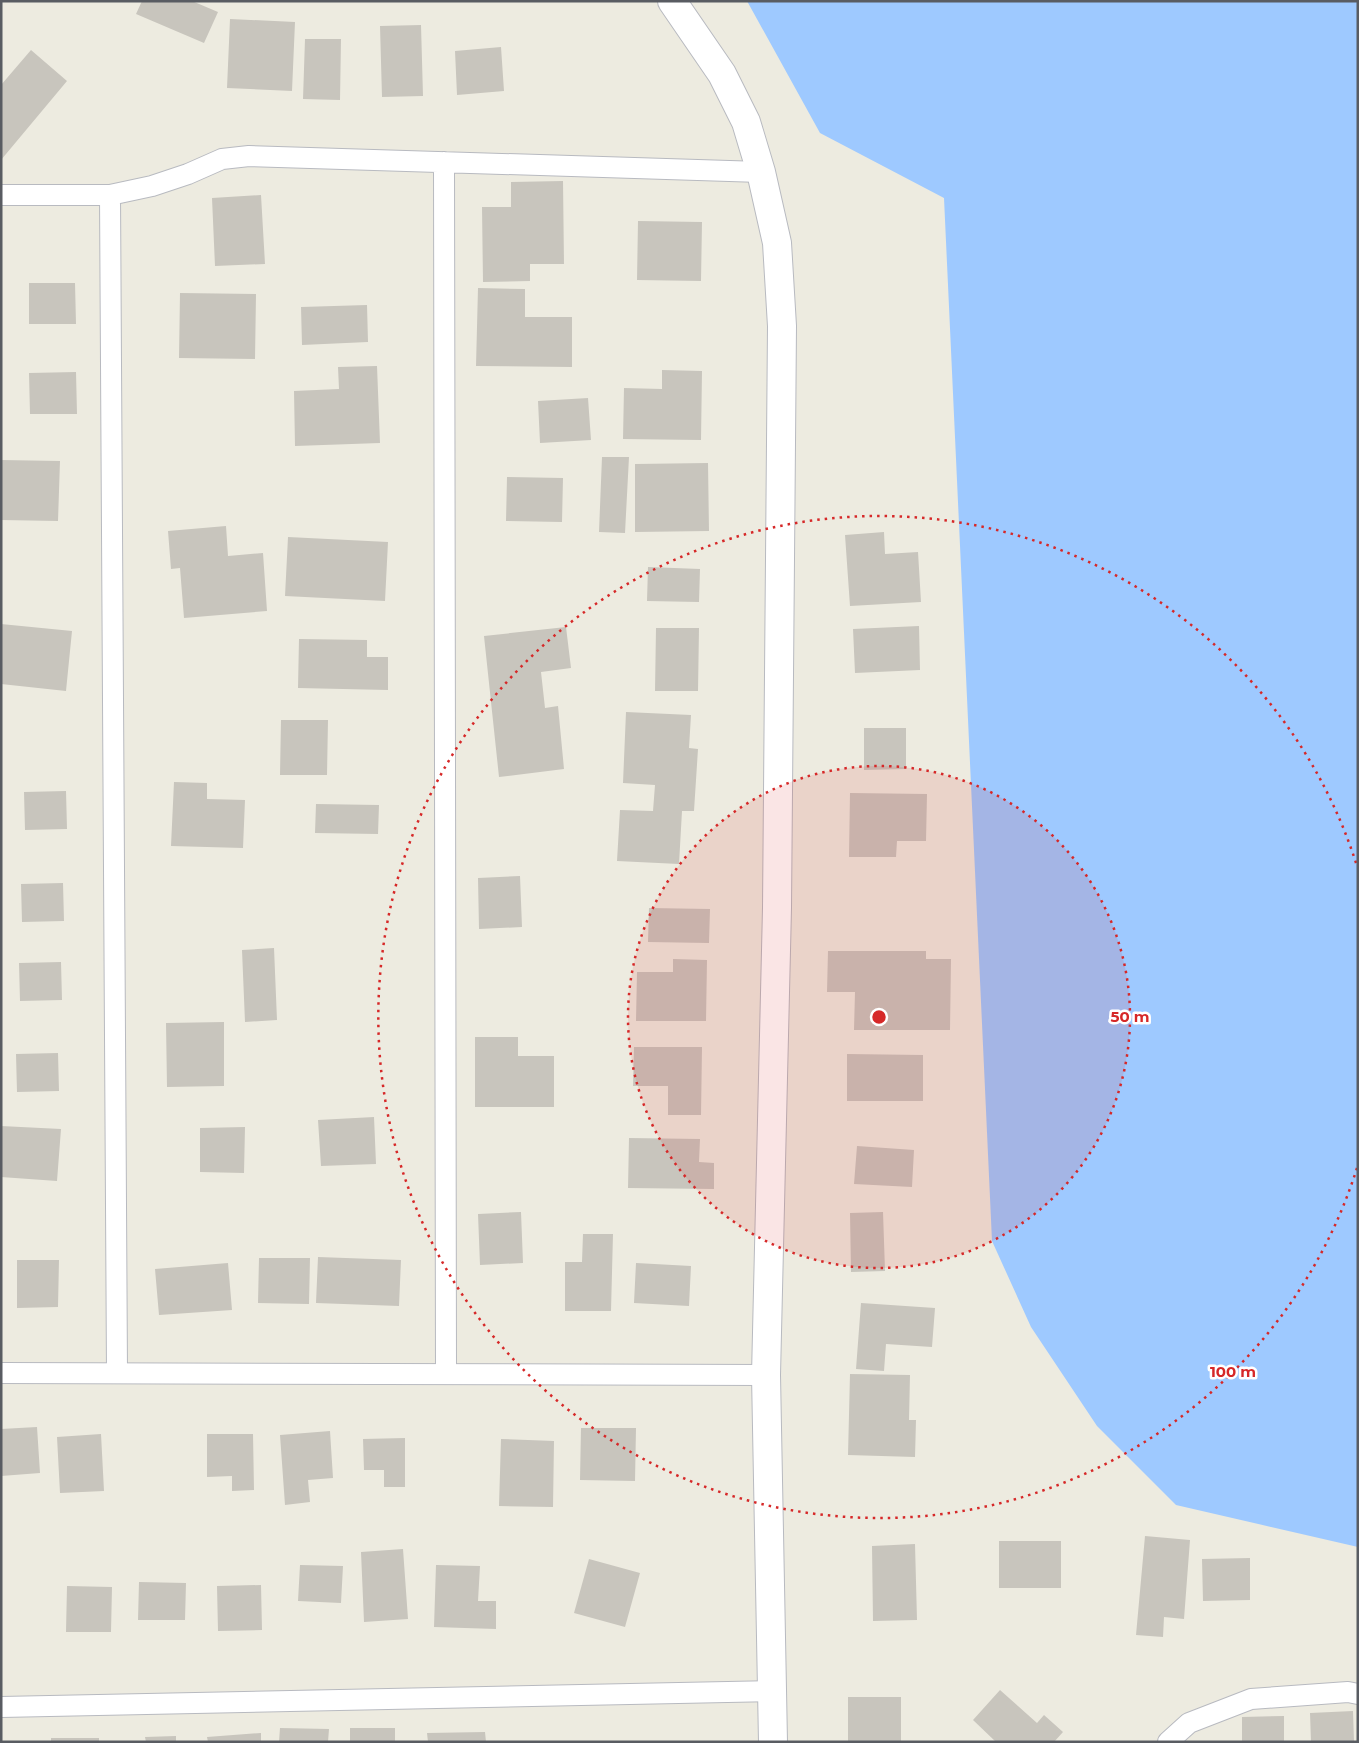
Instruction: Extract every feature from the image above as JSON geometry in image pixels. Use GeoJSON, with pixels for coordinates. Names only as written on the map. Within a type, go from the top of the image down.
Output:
{"type":"FeatureCollection","features":[{"type":"Feature","properties":{"kind":"street"},"geometry":{"type":"LineString","coordinates":[[672,1],[722,74],[746,122],[762,172],[777,243],[782,326],[777,908],[766,1374],[774,1742]]}},
{"type":"Feature","properties":{"kind":"lane"},"geometry":{"type":"LineString","coordinates":[[1,195],[110,195],[179,177],[222,159],[249,156],[762,172]]}},
{"type":"Feature","properties":{"kind":"lane"},"geometry":{"type":"LineString","coordinates":[[444,162],[446,1374]]}},
{"type":"Feature","properties":{"kind":"lane"},"geometry":{"type":"LineString","coordinates":[[110,195],[117,1373]]}},
{"type":"Feature","properties":{"kind":"lane"},"geometry":{"type":"LineString","coordinates":[[1,1373],[766,1374]]}},
{"type":"Feature","properties":{"kind":"lane"},"geometry":{"type":"LineString","coordinates":[[1,1707],[772,1691]]}},
{"type":"Feature","properties":{"kind":"lane"},"geometry":{"type":"LineString","coordinates":[[1168,1742],[1189,1723],[1251,1699],[1348,1692],[1358,1694]]}},
{"type":"Feature","properties":{"kind":"water"},"geometry":{"type":"Polygon","coordinates":[[[747,1],[1358,1],[1358,1547],[1176,1505],[1097,1426],[1031,1327],[992,1241],[944,198],[820,133],[747,1]]]}},
{"type":"Feature","properties":{"kind":"building"},"geometry":{"type":"Polygon","coordinates":[[[142,1],[192,1],[218,12],[204,43],[136,14],[142,1]]]}},
{"type":"Feature","properties":{"kind":"building"},"geometry":{"type":"Polygon","coordinates":[[[230,19],[295,22],[292,91],[227,88],[230,19]]]}},
{"type":"Feature","properties":{"kind":"building"},"geometry":{"type":"Polygon","coordinates":[[[421,25],[423,96],[382,97],[380,26],[421,25]]]}},
{"type":"Feature","properties":{"kind":"building"},"geometry":{"type":"Polygon","coordinates":[[[305,39],[341,39],[340,100],[303,99],[305,39]]]}},
{"type":"Feature","properties":{"kind":"building"},"geometry":{"type":"Polygon","coordinates":[[[501,47],[504,91],[457,95],[455,51],[501,47]]]}},
{"type":"Feature","properties":{"kind":"building"},"geometry":{"type":"Polygon","coordinates":[[[31,50],[67,81],[1,160],[1,85],[31,50]]]}},
{"type":"Feature","properties":{"kind":"building"},"geometry":{"type":"Polygon","coordinates":[[[563,181],[564,264],[530,264],[530,281],[483,282],[482,207],[511,207],[511,182],[563,181]]]}},
{"type":"Feature","properties":{"kind":"building"},"geometry":{"type":"Polygon","coordinates":[[[261,195],[265,264],[215,266],[212,198],[261,195]]]}},
{"type":"Feature","properties":{"kind":"building"},"geometry":{"type":"Polygon","coordinates":[[[638,221],[702,222],[701,281],[637,280],[638,221]]]}},
{"type":"Feature","properties":{"kind":"building"},"geometry":{"type":"Polygon","coordinates":[[[29,283],[75,283],[76,324],[29,324],[29,283]]]}},
{"type":"Feature","properties":{"kind":"building"},"geometry":{"type":"Polygon","coordinates":[[[478,288],[525,289],[525,317],[572,317],[572,367],[476,366],[478,288]]]}},
{"type":"Feature","properties":{"kind":"building"},"geometry":{"type":"Polygon","coordinates":[[[180,293],[256,294],[255,359],[179,358],[180,293]]]}},
{"type":"Feature","properties":{"kind":"building"},"geometry":{"type":"Polygon","coordinates":[[[367,305],[368,342],[302,345],[301,307],[367,305]]]}},
{"type":"Feature","properties":{"kind":"building"},"geometry":{"type":"Polygon","coordinates":[[[377,366],[380,443],[295,446],[294,391],[339,389],[338,367],[377,366]]]}},
{"type":"Feature","properties":{"kind":"building"},"geometry":{"type":"Polygon","coordinates":[[[662,370],[702,371],[701,440],[623,439],[624,388],[662,389],[662,370]]]}},
{"type":"Feature","properties":{"kind":"building"},"geometry":{"type":"Polygon","coordinates":[[[76,372],[77,414],[30,414],[29,373],[76,372]]]}},
{"type":"Feature","properties":{"kind":"building"},"geometry":{"type":"Polygon","coordinates":[[[588,398],[591,440],[540,443],[538,401],[588,398]]]}},
{"type":"Feature","properties":{"kind":"building"},"geometry":{"type":"Polygon","coordinates":[[[602,457],[629,457],[625,533],[599,532],[602,457]]]}},
{"type":"Feature","properties":{"kind":"building"},"geometry":{"type":"Polygon","coordinates":[[[1,460],[60,461],[58,521],[1,520],[1,460]]]}},
{"type":"Feature","properties":{"kind":"building"},"geometry":{"type":"Polygon","coordinates":[[[708,463],[709,531],[635,532],[635,464],[708,463]]]}},
{"type":"Feature","properties":{"kind":"building"},"geometry":{"type":"Polygon","coordinates":[[[507,477],[563,478],[562,522],[506,521],[507,477]]]}},
{"type":"Feature","properties":{"kind":"building"},"geometry":{"type":"Polygon","coordinates":[[[226,526],[228,556],[263,553],[267,611],[184,618],[180,568],[171,569],[168,531],[226,526]]]}},
{"type":"Feature","properties":{"kind":"building"},"geometry":{"type":"Polygon","coordinates":[[[884,532],[885,554],[918,552],[921,602],[850,606],[845,535],[884,532]]]}},
{"type":"Feature","properties":{"kind":"building"},"geometry":{"type":"Polygon","coordinates":[[[288,537],[388,542],[385,601],[285,596],[288,537]]]}},
{"type":"Feature","properties":{"kind":"building"},"geometry":{"type":"Polygon","coordinates":[[[648,567],[700,569],[699,602],[647,601],[648,567]]]}},
{"type":"Feature","properties":{"kind":"building"},"geometry":{"type":"Polygon","coordinates":[[[1,624],[72,631],[66,691],[1,684],[1,624]]]}},
{"type":"Feature","properties":{"kind":"building"},"geometry":{"type":"Polygon","coordinates":[[[919,626],[920,670],[855,673],[853,629],[919,626]]]}},
{"type":"Feature","properties":{"kind":"building"},"geometry":{"type":"Polygon","coordinates":[[[566,627],[571,668],[541,672],[545,708],[558,706],[564,769],[499,777],[484,636],[566,627]]]}},
{"type":"Feature","properties":{"kind":"building"},"geometry":{"type":"Polygon","coordinates":[[[656,628],[699,628],[698,691],[655,691],[656,628]]]}},
{"type":"Feature","properties":{"kind":"building"},"geometry":{"type":"Polygon","coordinates":[[[299,639],[367,640],[367,657],[388,657],[388,690],[298,688],[299,639]]]}},
{"type":"Feature","properties":{"kind":"building"},"geometry":{"type":"Polygon","coordinates":[[[626,712],[691,715],[689,748],[698,749],[694,811],[682,811],[679,864],[617,861],[620,810],[653,811],[655,785],[623,783],[626,712]]]}},
{"type":"Feature","properties":{"kind":"building"},"geometry":{"type":"Polygon","coordinates":[[[281,720],[328,720],[327,775],[280,775],[281,720]]]}},
{"type":"Feature","properties":{"kind":"building"},"geometry":{"type":"Polygon","coordinates":[[[864,728],[906,728],[906,769],[864,770],[864,728]]]}},
{"type":"Feature","properties":{"kind":"building"},"geometry":{"type":"Polygon","coordinates":[[[174,782],[207,783],[207,799],[245,800],[243,848],[171,846],[174,782]]]}},
{"type":"Feature","properties":{"kind":"building"},"geometry":{"type":"Polygon","coordinates":[[[66,791],[67,829],[25,830],[24,792],[66,791]]]}},
{"type":"Feature","properties":{"kind":"building"},"geometry":{"type":"Polygon","coordinates":[[[850,793],[927,794],[926,841],[897,841],[896,857],[849,857],[850,793]]]}},
{"type":"Feature","properties":{"kind":"building"},"geometry":{"type":"Polygon","coordinates":[[[316,804],[379,805],[378,834],[315,833],[316,804]]]}},
{"type":"Feature","properties":{"kind":"building"},"geometry":{"type":"Polygon","coordinates":[[[520,876],[522,927],[479,929],[478,878],[520,876]]]}},
{"type":"Feature","properties":{"kind":"building"},"geometry":{"type":"Polygon","coordinates":[[[63,883],[64,921],[22,922],[21,884],[63,883]]]}},
{"type":"Feature","properties":{"kind":"building"},"geometry":{"type":"Polygon","coordinates":[[[649,908],[710,909],[709,943],[648,942],[649,908]]]}},
{"type":"Feature","properties":{"kind":"building"},"geometry":{"type":"Polygon","coordinates":[[[274,948],[277,1020],[245,1022],[242,950],[274,948]]]}},
{"type":"Feature","properties":{"kind":"building"},"geometry":{"type":"Polygon","coordinates":[[[828,951],[926,951],[926,959],[951,959],[950,1030],[854,1030],[855,992],[827,992],[828,951]]]}},
{"type":"Feature","properties":{"kind":"building"},"geometry":{"type":"Polygon","coordinates":[[[673,959],[707,960],[706,1021],[636,1021],[637,972],[673,972],[673,959]]]}},
{"type":"Feature","properties":{"kind":"building"},"geometry":{"type":"Polygon","coordinates":[[[61,962],[62,1000],[20,1001],[19,963],[61,962]]]}},
{"type":"Feature","properties":{"kind":"building"},"geometry":{"type":"Polygon","coordinates":[[[224,1022],[224,1086],[167,1087],[166,1023],[224,1022]]]}},
{"type":"Feature","properties":{"kind":"building"},"geometry":{"type":"Polygon","coordinates":[[[475,1037],[518,1037],[518,1056],[554,1056],[554,1107],[475,1107],[475,1037]]]}},
{"type":"Feature","properties":{"kind":"building"},"geometry":{"type":"Polygon","coordinates":[[[634,1047],[702,1047],[701,1115],[668,1115],[668,1086],[633,1086],[634,1047]]]}},
{"type":"Feature","properties":{"kind":"building"},"geometry":{"type":"Polygon","coordinates":[[[58,1053],[59,1091],[17,1092],[16,1054],[58,1053]]]}},
{"type":"Feature","properties":{"kind":"building"},"geometry":{"type":"Polygon","coordinates":[[[847,1054],[923,1055],[923,1101],[847,1101],[847,1054]]]}},
{"type":"Feature","properties":{"kind":"building"},"geometry":{"type":"Polygon","coordinates":[[[374,1117],[376,1164],[321,1166],[318,1120],[374,1117]]]}},
{"type":"Feature","properties":{"kind":"building"},"geometry":{"type":"Polygon","coordinates":[[[1,1126],[61,1129],[57,1181],[1,1177],[1,1126]]]}},
{"type":"Feature","properties":{"kind":"building"},"geometry":{"type":"Polygon","coordinates":[[[245,1127],[244,1173],[200,1172],[200,1128],[245,1127]]]}},
{"type":"Feature","properties":{"kind":"building"},"geometry":{"type":"Polygon","coordinates":[[[629,1138],[700,1139],[699,1162],[714,1163],[714,1189],[628,1188],[629,1138]]]}},
{"type":"Feature","properties":{"kind":"building"},"geometry":{"type":"Polygon","coordinates":[[[857,1146],[914,1150],[912,1187],[854,1184],[857,1146]]]}},
{"type":"Feature","properties":{"kind":"building"},"geometry":{"type":"Polygon","coordinates":[[[521,1212],[523,1263],[480,1265],[478,1214],[521,1212]]]}},
{"type":"Feature","properties":{"kind":"building"},"geometry":{"type":"Polygon","coordinates":[[[883,1212],[885,1271],[851,1272],[850,1213],[883,1212]]]}},
{"type":"Feature","properties":{"kind":"building"},"geometry":{"type":"Polygon","coordinates":[[[583,1234],[613,1234],[611,1311],[565,1311],[565,1262],[582,1262],[583,1234]]]}},
{"type":"Feature","properties":{"kind":"building"},"geometry":{"type":"Polygon","coordinates":[[[318,1257],[401,1260],[399,1306],[316,1303],[318,1257]]]}},
{"type":"Feature","properties":{"kind":"building"},"geometry":{"type":"Polygon","coordinates":[[[259,1258],[310,1258],[309,1304],[258,1303],[259,1258]]]}},
{"type":"Feature","properties":{"kind":"building"},"geometry":{"type":"Polygon","coordinates":[[[17,1260],[59,1260],[58,1307],[17,1308],[17,1260]]]}},
{"type":"Feature","properties":{"kind":"building"},"geometry":{"type":"Polygon","coordinates":[[[228,1263],[232,1310],[159,1315],[155,1269],[228,1263]]]}},
{"type":"Feature","properties":{"kind":"building"},"geometry":{"type":"Polygon","coordinates":[[[636,1263],[691,1266],[689,1306],[634,1303],[636,1263]]]}},
{"type":"Feature","properties":{"kind":"building"},"geometry":{"type":"Polygon","coordinates":[[[861,1303],[935,1308],[932,1347],[886,1344],[884,1371],[856,1369],[861,1303]]]}},
{"type":"Feature","properties":{"kind":"building"},"geometry":{"type":"Polygon","coordinates":[[[850,1374],[910,1375],[909,1420],[916,1420],[915,1457],[848,1455],[850,1374]]]}},
{"type":"Feature","properties":{"kind":"building"},"geometry":{"type":"Polygon","coordinates":[[[37,1427],[40,1473],[1,1476],[1,1429],[37,1427]]]}},
{"type":"Feature","properties":{"kind":"building"},"geometry":{"type":"Polygon","coordinates":[[[581,1428],[636,1428],[635,1481],[580,1480],[581,1428]]]}},
{"type":"Feature","properties":{"kind":"building"},"geometry":{"type":"Polygon","coordinates":[[[330,1431],[333,1478],[308,1480],[310,1502],[285,1505],[280,1435],[330,1431]]]}},
{"type":"Feature","properties":{"kind":"building"},"geometry":{"type":"Polygon","coordinates":[[[101,1434],[104,1491],[60,1493],[57,1437],[101,1434]]]}},
{"type":"Feature","properties":{"kind":"building"},"geometry":{"type":"Polygon","coordinates":[[[207,1434],[253,1434],[254,1490],[232,1491],[232,1476],[207,1477],[207,1434]]]}},
{"type":"Feature","properties":{"kind":"building"},"geometry":{"type":"Polygon","coordinates":[[[405,1438],[405,1487],[384,1487],[384,1470],[364,1470],[363,1439],[405,1438]]]}},
{"type":"Feature","properties":{"kind":"building"},"geometry":{"type":"Polygon","coordinates":[[[501,1439],[554,1441],[553,1507],[499,1506],[501,1439]]]}},
{"type":"Feature","properties":{"kind":"building"},"geometry":{"type":"Polygon","coordinates":[[[1145,1536],[1190,1540],[1184,1619],[1164,1617],[1163,1637],[1136,1635],[1145,1536]]]}},
{"type":"Feature","properties":{"kind":"building"},"geometry":{"type":"Polygon","coordinates":[[[999,1541],[1061,1541],[1061,1588],[999,1588],[999,1541]]]}},
{"type":"Feature","properties":{"kind":"building"},"geometry":{"type":"Polygon","coordinates":[[[915,1544],[917,1620],[873,1621],[872,1546],[915,1544]]]}},
{"type":"Feature","properties":{"kind":"building"},"geometry":{"type":"Polygon","coordinates":[[[403,1549],[408,1619],[364,1622],[361,1552],[403,1549]]]}},
{"type":"Feature","properties":{"kind":"building"},"geometry":{"type":"Polygon","coordinates":[[[1250,1558],[1250,1600],[1203,1601],[1202,1559],[1250,1558]]]}},
{"type":"Feature","properties":{"kind":"building"},"geometry":{"type":"Polygon","coordinates":[[[589,1559],[640,1573],[625,1627],[574,1613],[589,1559]]]}},
{"type":"Feature","properties":{"kind":"building"},"geometry":{"type":"Polygon","coordinates":[[[300,1565],[343,1566],[341,1603],[298,1601],[300,1565]]]}},
{"type":"Feature","properties":{"kind":"building"},"geometry":{"type":"Polygon","coordinates":[[[436,1565],[480,1566],[478,1601],[496,1601],[496,1629],[434,1627],[436,1565]]]}},
{"type":"Feature","properties":{"kind":"building"},"geometry":{"type":"Polygon","coordinates":[[[139,1582],[186,1583],[185,1620],[138,1620],[139,1582]]]}},
{"type":"Feature","properties":{"kind":"building"},"geometry":{"type":"Polygon","coordinates":[[[261,1585],[262,1630],[218,1631],[217,1586],[261,1585]]]}},
{"type":"Feature","properties":{"kind":"building"},"geometry":{"type":"Polygon","coordinates":[[[67,1586],[112,1587],[111,1632],[66,1632],[67,1586]]]}},
{"type":"Feature","properties":{"kind":"building"},"geometry":{"type":"Polygon","coordinates":[[[1000,1690],[1037,1723],[1044,1715],[1063,1732],[1054,1742],[996,1742],[973,1720],[1000,1690]]]}},
{"type":"Feature","properties":{"kind":"building"},"geometry":{"type":"Polygon","coordinates":[[[848,1697],[901,1697],[901,1742],[848,1742],[848,1697]]]}},
{"type":"Feature","properties":{"kind":"building"},"geometry":{"type":"Polygon","coordinates":[[[1353,1711],[1354,1742],[1311,1742],[1310,1713],[1353,1711]]]}},
{"type":"Feature","properties":{"kind":"building"},"geometry":{"type":"Polygon","coordinates":[[[1284,1716],[1284,1742],[1242,1742],[1242,1717],[1284,1716]]]}},
{"type":"Feature","properties":{"kind":"building"},"geometry":{"type":"Polygon","coordinates":[[[280,1728],[329,1729],[328,1742],[279,1742],[280,1728]]]}},
{"type":"Feature","properties":{"kind":"building"},"geometry":{"type":"Polygon","coordinates":[[[350,1728],[395,1728],[395,1742],[350,1742],[350,1728]]]}},
{"type":"Feature","properties":{"kind":"building"},"geometry":{"type":"Polygon","coordinates":[[[485,1732],[486,1742],[428,1742],[427,1733],[485,1732]]]}},
{"type":"Feature","properties":{"kind":"building"},"geometry":{"type":"Polygon","coordinates":[[[261,1733],[261,1742],[208,1742],[207,1737],[261,1733]]]}},
{"type":"Feature","properties":{"kind":"building"},"geometry":{"type":"Polygon","coordinates":[[[176,1736],[176,1742],[146,1742],[145,1737],[176,1736]]]}},
{"type":"Feature","properties":{"kind":"building"},"geometry":{"type":"Polygon","coordinates":[[[51,1738],[99,1738],[99,1742],[51,1742],[51,1738]]]}}]}
